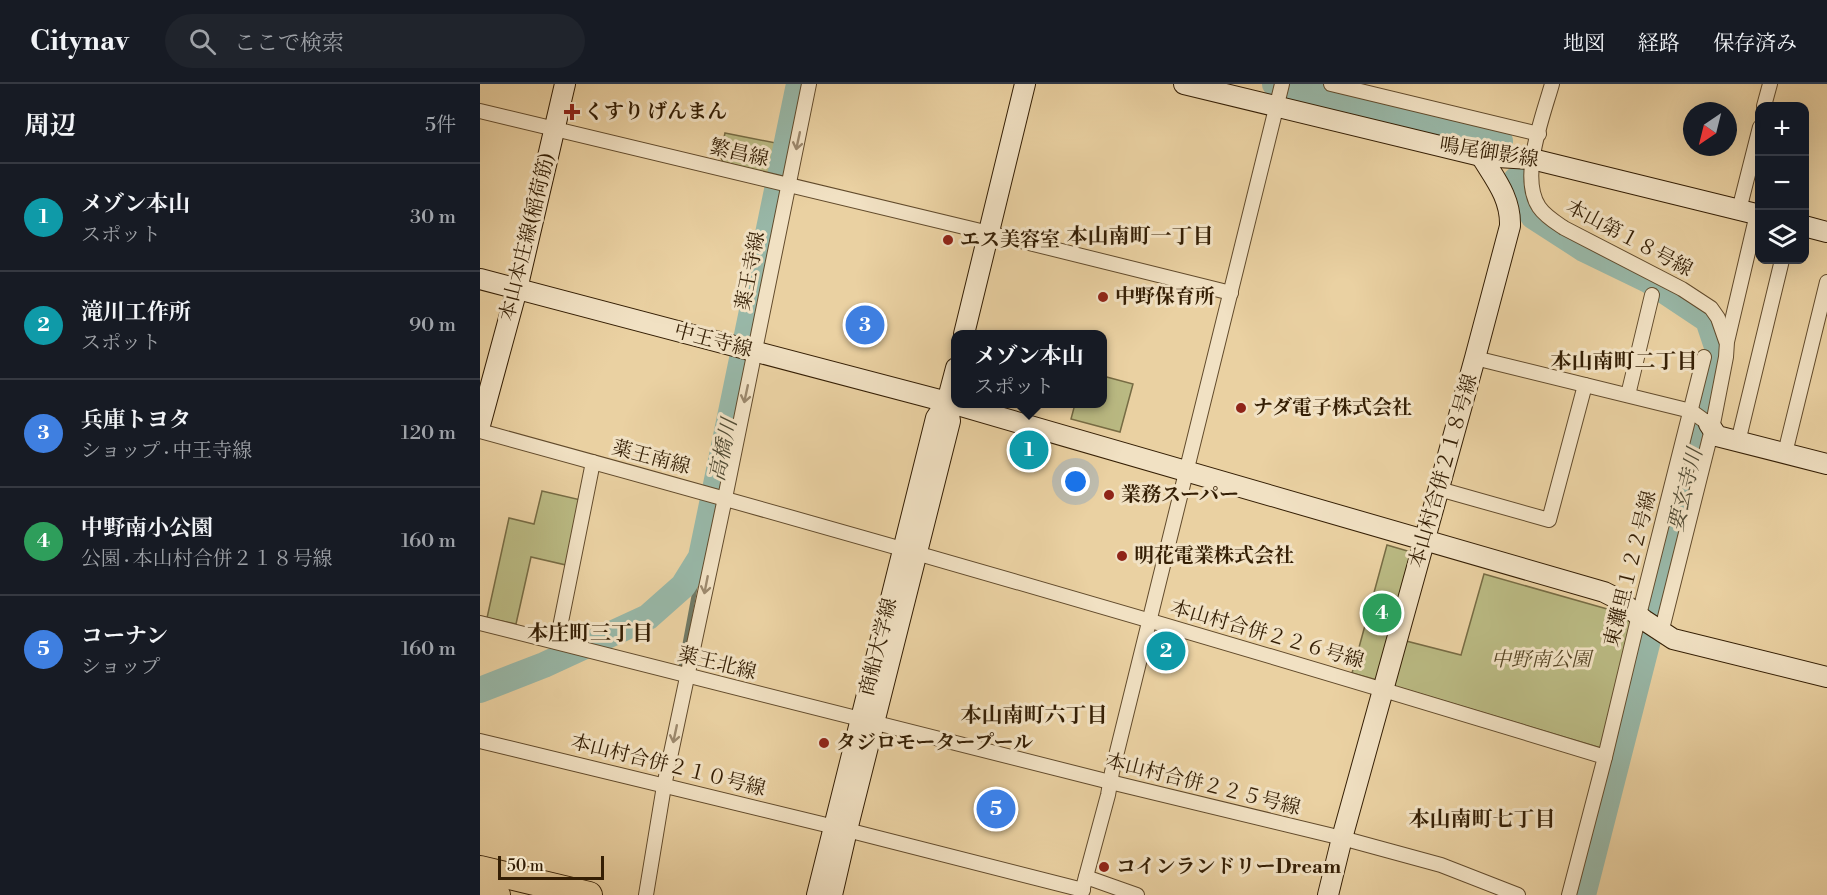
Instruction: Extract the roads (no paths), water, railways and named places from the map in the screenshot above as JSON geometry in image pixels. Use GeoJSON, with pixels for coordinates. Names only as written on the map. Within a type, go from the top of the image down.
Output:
{"type":"FeatureCollection","features":[{"type":"Feature","properties":{"kind":"highway"},"geometry":{"type":"LineString","coordinates":[[480,869],[589,895]]}},
{"type":"Feature","properties":{"kind":"highway"},"geometry":{"type":"LineString","coordinates":[[480,891],[497,895]]}},
{"type":"Feature","properties":{"kind":"street","name":"本山本庄線(稲荷筋)"},"geometry":{"type":"LineString","coordinates":[[480,425],[517,289],[565,84]]}},
{"type":"Feature","properties":{"kind":"street","name":"薬王寺線"},"geometry":{"type":"LineString","coordinates":[[646,895],[664,786],[688,677],[717,496],[747,350],[788,185],[809,84]]}},
{"type":"Feature","properties":{"kind":"street"},"geometry":{"type":"LineString","coordinates":[[965,330],[1025,84]]}},
{"type":"Feature","properties":{"kind":"street","name":"鳴尾御影線"},"geometry":{"type":"LineString","coordinates":[[1184,84],[1280,94],[1481,156],[1532,159],[1752,213]]}},
{"type":"Feature","properties":{"kind":"street","name":"鳴尾御影線"},"geometry":{"type":"LineString","coordinates":[[1331,84],[1539,134]]}},
{"type":"Feature","properties":{"kind":"street","name":"本山第１８号線"},"geometry":{"type":"LineString","coordinates":[[1552,84],[1532,159],[1530,177],[1539,207],[1551,219],[1682,289],[1711,308],[1718,318],[1727,342]]}},
{"type":"Feature","properties":{"kind":"street"},"geometry":{"type":"LineString","coordinates":[[1765,102],[1770,84]]}},
{"type":"Feature","properties":{"kind":"street"},"geometry":{"type":"LineString","coordinates":[[1083,888],[1280,94]]}},
{"type":"Feature","properties":{"kind":"street","name":"繁昌線"},"geometry":{"type":"LineString","coordinates":[[480,111],[1231,293]]}},
{"type":"Feature","properties":{"kind":"street","name":"本山村合併２１８号線"},"geometry":{"type":"LineString","coordinates":[[1328,895],[1510,226],[1511,212],[1502,191],[1481,156]]}},
{"type":"Feature","properties":{"kind":"street"},"geometry":{"type":"LineString","coordinates":[[1651,625],[1702,419],[1726,357],[1752,213],[1757,156]]}},
{"type":"Feature","properties":{"kind":"street"},"geometry":{"type":"LineString","coordinates":[[1809,227],[1827,232]]}},
{"type":"Feature","properties":{"kind":"street"},"geometry":{"type":"LineString","coordinates":[[1738,442],[1781,264]]}},
{"type":"Feature","properties":{"kind":"street","name":"中王寺線"},"geometry":{"type":"LineString","coordinates":[[480,279],[951,403]]}},
{"type":"Feature","properties":{"kind":"street"},"geometry":{"type":"LineString","coordinates":[[1785,453],[1827,282]]}},
{"type":"Feature","properties":{"kind":"street"},"geometry":{"type":"LineString","coordinates":[[1628,395],[1652,295]]}},
{"type":"Feature","properties":{"kind":"street","name":"東灘里１２２号線"},"geometry":{"type":"LineString","coordinates":[[1569,895],[1605,757],[1651,625],[1702,419],[1704,357]]}},
{"type":"Feature","properties":{"kind":"street"},"geometry":{"type":"LineString","coordinates":[[1475,358],[1628,395],[1702,419],[1717,436],[1827,464]]}},
{"type":"Feature","properties":{"kind":"street"},"geometry":{"type":"LineString","coordinates":[[1439,489],[1549,520],[1586,385]]}},
{"type":"Feature","properties":{"kind":"street","name":"商船大学線"},"geometry":{"type":"LineString","coordinates":[[817,895],[841,828],[910,550],[950,420],[947,402],[951,387]]}},
{"type":"Feature","properties":{"kind":"street","name":"中王寺線"},"geometry":{"type":"LineString","coordinates":[[968,408],[1604,592],[1618,599],[1673,639],[1827,677]]}},
{"type":"Feature","properties":{"kind":"street","name":"薬王南線"},"geometry":{"type":"LineString","coordinates":[[480,431],[910,550]]}},
{"type":"Feature","properties":{"kind":"street"},"geometry":{"type":"LineString","coordinates":[[556,642],[593,462]]}},
{"type":"Feature","properties":{"kind":"street","name":"本山村合併２２６号線"},"geometry":{"type":"LineString","coordinates":[[910,550],[1383,689],[1605,757]]}},
{"type":"Feature","properties":{"kind":"street","name":"薬王北線"},"geometry":{"type":"LineString","coordinates":[[480,623],[868,721]]}},
{"type":"Feature","properties":{"kind":"street","name":"本山村合併２２５号線"},"geometry":{"type":"LineString","coordinates":[[868,721],[1342,838],[1442,866],[1518,895]]}},
{"type":"Feature","properties":{"kind":"street","name":"本山村合併２１０号線"},"geometry":{"type":"LineString","coordinates":[[480,741],[1083,888],[1137,895]]}},
{"type":"Feature","properties":{"kind":"street","name":"商船大学線"},"geometry":{"type":"LineString","coordinates":[[832,895],[841,828]]}},
{"type":"Feature","properties":{"kind":"waterway","name":"高橋川"},"geometry":{"type":"LineString","coordinates":[[480,690],[544,665],[648,617],[683,586],[701,557],[799,84]]}},
{"type":"Feature","properties":{"kind":"waterway","name":"要玄寺川"},"geometry":{"type":"LineString","coordinates":[[1275,84],[1469,131],[1500,141]]}},
{"type":"Feature","properties":{"kind":"waterway","name":"要玄寺川"},"geometry":{"type":"LineString","coordinates":[[1516,180],[1533,216],[1584,249],[1648,280],[1708,320],[1718,350],[1700,436],[1583,895]]}},
{"type":"Feature","properties":{"kind":"waterway"},"geometry":{"type":"LineString","coordinates":[[681,664],[701,557]]}},
{"type":"Feature","properties":{"kind":"place","name":"くすり げんまん"},"geometry":{"type":"Point","coordinates":[572,112]}},
{"type":"Feature","properties":{"kind":"place","name":"エス美容室"},"geometry":{"type":"Point","coordinates":[948,240]}},
{"type":"Feature","properties":{"kind":"place","name":"中野保育所"},"geometry":{"type":"Point","coordinates":[1103,297]}},
{"type":"Feature","properties":{"kind":"place","name":"兵庫トヨタ"},"geometry":{"type":"Point","coordinates":[865,325]}},
{"type":"Feature","properties":{"kind":"place","name":"ナダ電子株式会社"},"geometry":{"type":"Point","coordinates":[1241,408]}},
{"type":"Feature","properties":{"kind":"place","name":"メゾン本山"},"geometry":{"type":"Point","coordinates":[1029,450]}},
{"type":"Feature","properties":{"kind":"place","name":"業務スーパー"},"geometry":{"type":"Point","coordinates":[1109,495]}},
{"type":"Feature","properties":{"kind":"place","name":"明花電業株式会社"},"geometry":{"type":"Point","coordinates":[1122,556]}},
{"type":"Feature","properties":{"kind":"place","name":"中野南小公園"},"geometry":{"type":"Point","coordinates":[1382,613]}},
{"type":"Feature","properties":{"kind":"place","name":"滝川工作所"},"geometry":{"type":"Point","coordinates":[1166,651]}},
{"type":"Feature","properties":{"kind":"place","name":"タジロモータープール"},"geometry":{"type":"Point","coordinates":[824,743]}},
{"type":"Feature","properties":{"kind":"place","name":"コーナン"},"geometry":{"type":"Point","coordinates":[996,809]}},
{"type":"Feature","properties":{"kind":"place","name":"コインランドリーDream"},"geometry":{"type":"Point","coordinates":[1104,867]}},
{"type":"Feature","properties":{"kind":"district","name":"本山南町一丁目"},"geometry":{"type":"Point","coordinates":[1140,237]}},
{"type":"Feature","properties":{"kind":"district","name":"本山南町二丁目"},"geometry":{"type":"Point","coordinates":[1624,362]}},
{"type":"Feature","properties":{"kind":"district","name":"本庄町三丁目"},"geometry":{"type":"Point","coordinates":[590,634]}},
{"type":"Feature","properties":{"kind":"district","name":"本山南町六丁目"},"geometry":{"type":"Point","coordinates":[1034,716]}},
{"type":"Feature","properties":{"kind":"district","name":"本山南町七丁目"},"geometry":{"type":"Point","coordinates":[1482,820]}},
{"type":"Feature","properties":{"kind":"park label","name":"中野南公園"},"geometry":{"type":"Point","coordinates":[1541,660]}}]}
